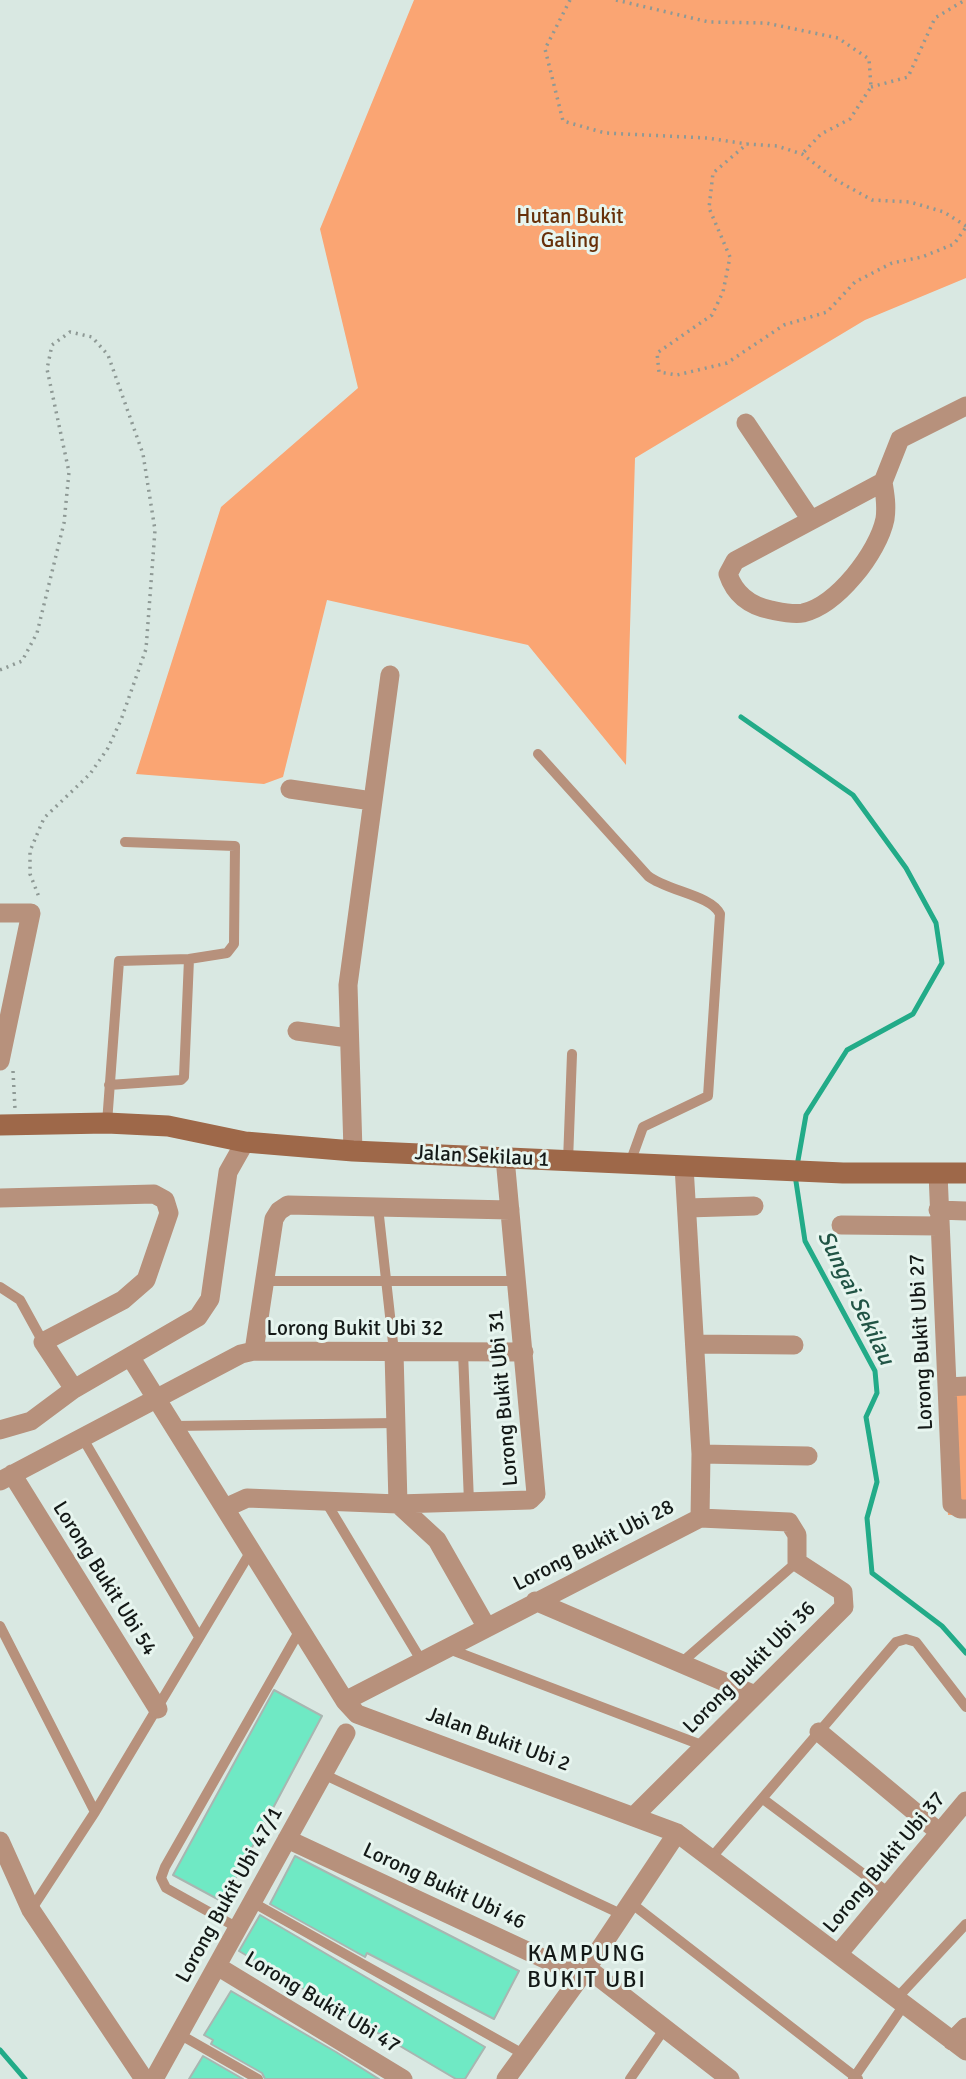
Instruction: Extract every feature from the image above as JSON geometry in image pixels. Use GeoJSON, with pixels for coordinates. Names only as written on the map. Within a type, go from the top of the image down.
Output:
{"type":"FeatureCollection","features":[{"type":"Feature","properties":{"kind":"street"},"geometry":{"type":"LineString","coordinates":[[883,482],[735,561],[728,574],[739,594],[755,606],[797,614],[825,603],[852,578],[877,538],[885,512],[883,482],[900,439],[966,406]]}},
{"type":"Feature","properties":{"kind":"street"},"geometry":{"type":"LineString","coordinates":[[746,423],[811,520]]}},
{"type":"Feature","properties":{"kind":"street"},"geometry":{"type":"LineString","coordinates":[[353,1151],[348,985],[390,676]]}},
{"type":"Feature","properties":{"kind":"street"},"geometry":{"type":"LineString","coordinates":[[290,789],[372,801]]}},
{"type":"Feature","properties":{"kind":"street"},"geometry":{"type":"LineString","coordinates":[[0,913],[31,913],[6,1063]]}},
{"type":"Feature","properties":{"kind":"street"},"geometry":{"type":"LineString","coordinates":[[297,1031],[348,1038]]}},
{"type":"Feature","properties":{"kind":"street","name":"Jalan Sekilau 1"},"geometry":{"type":"LineString","coordinates":[[8,1125],[107,1123],[168,1126],[245,1142],[353,1151],[844,1173],[966,1173]]}},
{"type":"Feature","properties":{"kind":"street"},"geometry":{"type":"LineString","coordinates":[[0,1430],[31,1420],[74,1389],[198,1317],[211,1299],[228,1172],[245,1142]]}},
{"type":"Feature","properties":{"kind":"street","name":"Lorong Bukit Ubi 31"},"geometry":{"type":"LineString","coordinates":[[225,1508],[247,1498],[398,1504],[530,1500],[536,1494],[505,1158]]}},
{"type":"Feature","properties":{"kind":"street","name":"Lorong Bukit Ubi 28"},"geometry":{"type":"LineString","coordinates":[[345,1701],[486,1626],[701,1518],[701,1454],[684,1166]]}},
{"type":"Feature","properties":{"kind":"street","name":"Lorong Bukit Ubi 27"},"geometry":{"type":"LineString","coordinates":[[938,1172],[939,1218],[957,1387],[952,1504],[961,1508]]}},
{"type":"Feature","properties":{"kind":"street"},"geometry":{"type":"LineString","coordinates":[[0,1198],[154,1194],[165,1200],[169,1213],[146,1280],[123,1300],[43,1342],[74,1389]]}},
{"type":"Feature","properties":{"kind":"street"},"geometry":{"type":"LineString","coordinates":[[254,1351],[274,1219],[279,1211],[288,1205],[510,1210]]}},
{"type":"Feature","properties":{"kind":"street"},"geometry":{"type":"LineString","coordinates":[[687,1208],[754,1206]]}},
{"type":"Feature","properties":{"kind":"street"},"geometry":{"type":"LineString","coordinates":[[841,1225],[939,1218],[966,1210]]}},
{"type":"Feature","properties":{"kind":"street"},"geometry":{"type":"LineString","coordinates":[[695,1344],[794,1345]]}},
{"type":"Feature","properties":{"kind":"street","name":"Lorong Bukit Ubi 32"},"geometry":{"type":"LineString","coordinates":[[6,1477],[241,1354],[254,1351],[524,1352]]}},
{"type":"Feature","properties":{"kind":"street"},"geometry":{"type":"LineString","coordinates":[[394,1352],[398,1504],[437,1540],[486,1626]]}},
{"type":"Feature","properties":{"kind":"street","name":"Jalan Bukit Ubi 2"},"geometry":{"type":"LineString","coordinates":[[131,1358],[345,1701],[357,1714],[635,1815],[677,1833],[839,1953],[900,2002],[962,2040]]}},
{"type":"Feature","properties":{"kind":"street"},"geometry":{"type":"LineString","coordinates":[[701,1454],[808,1456]]}},
{"type":"Feature","properties":{"kind":"street","name":"Lorong Bukit Ubi 54"},"geometry":{"type":"LineString","coordinates":[[6,1477],[158,1709]]}},
{"type":"Feature","properties":{"kind":"street"},"geometry":{"type":"LineString","coordinates":[[701,1518],[789,1522],[797,1535],[797,1562]]}},
{"type":"Feature","properties":{"kind":"street","name":"Lorong Bukit Ubi 36"},"geometry":{"type":"LineString","coordinates":[[635,1815],[844,1607],[843,1592],[797,1562]]}},
{"type":"Feature","properties":{"kind":"street"},"geometry":{"type":"LineString","coordinates":[[535,1601],[755,1695]]}},
{"type":"Feature","properties":{"kind":"street"},"geometry":{"type":"LineString","coordinates":[[819,1732],[939,1832]]}},
{"type":"Feature","properties":{"kind":"street","name":"Lorong Bukit Ubi 47/1"},"geometry":{"type":"LineString","coordinates":[[154,2079],[346,1733]]}},
{"type":"Feature","properties":{"kind":"street","name":"Lorong Bukit Ubi 37"},"geometry":{"type":"LineString","coordinates":[[839,1953],[966,1801]]}},
{"type":"Feature","properties":{"kind":"street"},"geometry":{"type":"LineString","coordinates":[[506,2079],[584,1972],[677,1833]]}},
{"type":"Feature","properties":{"kind":"street","name":"Lorong Bukit Ubi 46"},"geometry":{"type":"LineString","coordinates":[[287,1839],[584,1972],[665,2028],[730,2079]]}},
{"type":"Feature","properties":{"kind":"street"},"geometry":{"type":"LineString","coordinates":[[0,1841],[30,1910],[144,2079]]}},
{"type":"Feature","properties":{"kind":"street","name":"Lorong Bukit Ubi 47"},"geometry":{"type":"LineString","coordinates":[[217,1966],[403,2079]]}},
{"type":"Feature","properties":{"kind":"lane"},"geometry":{"type":"LineString","coordinates":[[538,754],[648,876],[667,888],[711,902],[720,914],[708,1096],[643,1127],[630,1164]]}},
{"type":"Feature","properties":{"kind":"lane"},"geometry":{"type":"LineString","coordinates":[[107,1123],[120,961],[189,959],[228,953],[234,944],[235,846],[125,842]]}},
{"type":"Feature","properties":{"kind":"lane"},"geometry":{"type":"LineString","coordinates":[[109,1085],[181,1080],[184,1077],[189,959]]}},
{"type":"Feature","properties":{"kind":"lane"},"geometry":{"type":"LineString","coordinates":[[568,1161],[572,1054]]}},
{"type":"Feature","properties":{"kind":"lane"},"geometry":{"type":"LineString","coordinates":[[378,1207],[394,1352]]}},
{"type":"Feature","properties":{"kind":"lane"},"geometry":{"type":"LineString","coordinates":[[265,1281],[517,1281]]}},
{"type":"Feature","properties":{"kind":"lane"},"geometry":{"type":"LineString","coordinates":[[0,1287],[20,1300],[43,1342]]}},
{"type":"Feature","properties":{"kind":"lane"},"geometry":{"type":"LineString","coordinates":[[463,1352],[469,1502]]}},
{"type":"Feature","properties":{"kind":"lane"},"geometry":{"type":"LineString","coordinates":[[173,1426],[396,1423]]}},
{"type":"Feature","properties":{"kind":"lane"},"geometry":{"type":"LineString","coordinates":[[82,1436],[199,1637]]}},
{"type":"Feature","properties":{"kind":"lane"},"geometry":{"type":"LineString","coordinates":[[326,1502],[421,1660]]}},
{"type":"Feature","properties":{"kind":"lane"},"geometry":{"type":"LineString","coordinates":[[30,1910],[158,1709],[251,1550]]}},
{"type":"Feature","properties":{"kind":"lane"},"geometry":{"type":"LineString","coordinates":[[681,1663],[797,1562]]}},
{"type":"Feature","properties":{"kind":"lane"},"geometry":{"type":"LineString","coordinates":[[0,1626],[94,1812]]}},
{"type":"Feature","properties":{"kind":"lane"},"geometry":{"type":"LineString","coordinates":[[237,1928],[166,1888],[161,1878],[164,1867],[300,1630]]}},
{"type":"Feature","properties":{"kind":"lane"},"geometry":{"type":"LineString","coordinates":[[712,1857],[896,1642],[906,1639],[916,1642],[966,1707]]}},
{"type":"Feature","properties":{"kind":"lane"},"geometry":{"type":"LineString","coordinates":[[446,1648],[704,1746]]}},
{"type":"Feature","properties":{"kind":"lane"},"geometry":{"type":"LineString","coordinates":[[323,1774],[627,1909],[855,2078],[900,2002],[966,1924]]}},
{"type":"Feature","properties":{"kind":"lane"},"geometry":{"type":"LineString","coordinates":[[763,1799],[889,1893]]}},
{"type":"Feature","properties":{"kind":"lane"},"geometry":{"type":"LineString","coordinates":[[252,1902],[525,2055]]}},
{"type":"Feature","properties":{"kind":"lane"},"geometry":{"type":"LineString","coordinates":[[630,2079],[665,2028]]}},
{"type":"Feature","properties":{"kind":"lane"},"geometry":{"type":"LineString","coordinates":[[178,2035],[258,2079]]}},
{"type":"Feature","properties":{"kind":"path"},"geometry":{"type":"LineString","coordinates":[[570,0],[545,49],[563,121],[605,133],[707,138],[777,146],[802,154],[836,180],[872,200],[911,202],[944,212],[966,226],[954,244],[922,257],[892,263],[855,282],[827,312],[784,325],[727,363],[677,375],[659,372],[657,353],[712,316],[723,292],[730,257],[709,208],[713,173],[747,144]]}},
{"type":"Feature","properties":{"kind":"path"},"geometry":{"type":"LineString","coordinates":[[616,0],[709,22],[766,23],[838,38],[869,59],[872,88]]}},
{"type":"Feature","properties":{"kind":"path"},"geometry":{"type":"LineString","coordinates":[[802,154],[821,134],[850,119],[872,88],[908,77],[935,18],[965,0]]}},
{"type":"Feature","properties":{"kind":"path"},"geometry":{"type":"LineString","coordinates":[[0,670],[22,661],[37,633],[64,523],[69,472],[47,369],[52,345],[70,332],[92,337],[108,355],[143,454],[155,530],[147,636],[121,720],[108,748],[90,774],[44,818],[30,851],[30,874],[40,902]]}},
{"type":"Feature","properties":{"kind":"path"},"geometry":{"type":"LineString","coordinates":[[6,1063],[8,1125]]}},
{"type":"Feature","properties":{"kind":"green space","name":"Hutan Bukit Galing"},"geometry":{"type":"Polygon","coordinates":[[[414,0],[966,0],[966,278],[865,320],[635,458],[626,765],[528,645],[327,600],[283,777],[264,784],[136,774],[221,507],[358,388],[320,229],[414,0]]]}},
{"type":"Feature","properties":{"kind":"green space"},"geometry":{"type":"Polygon","coordinates":[[[941,1394],[966,1394],[966,1515],[948,1515],[941,1394]]]}},
{"type":"Feature","properties":{"kind":"building"},"geometry":{"type":"Polygon","coordinates":[[[274,1690],[322,1716],[223,1902],[173,1875],[274,1690]]]}},
{"type":"Feature","properties":{"kind":"building"},"geometry":{"type":"Polygon","coordinates":[[[295,1856],[519,1971],[494,2019],[367,1953],[365,1957],[270,1904],[295,1856]]]}},
{"type":"Feature","properties":{"kind":"building"},"geometry":{"type":"Polygon","coordinates":[[[260,1915],[485,2047],[465,2079],[456,2079],[239,1951],[260,1915]]]}},
{"type":"Feature","properties":{"kind":"building"},"geometry":{"type":"Polygon","coordinates":[[[231,1991],[379,2079],[265,2079],[262,2073],[211,2044],[213,2040],[204,2035],[231,1991]]]}},
{"type":"Feature","properties":{"kind":"building"},"geometry":{"type":"Polygon","coordinates":[[[203,2056],[243,2079],[189,2079],[203,2056]]]}},
{"type":"Feature","properties":{"kind":"waterway","name":"Sungai Sekilau"},"geometry":{"type":"LineString","coordinates":[[741,717],[853,795],[906,868],[936,923],[942,963],[913,1014],[847,1050],[806,1115],[797,1166]]}},
{"type":"Feature","properties":{"kind":"waterway","name":"Sungai Sekilau"},"geometry":{"type":"LineString","coordinates":[[795,1175],[805,1241],[875,1371],[877,1393],[866,1417],[877,1482],[867,1518],[872,1573],[942,1626],[966,1653]]}},
{"type":"Feature","properties":{"kind":"waterway"},"geometry":{"type":"LineString","coordinates":[[0,2050],[25,2079]]}},
{"type":"Feature","properties":{"kind":"district","name":"KAMPUNG BUKIT UBI"},"geometry":{"type":"Point","coordinates":[587,1968]}}]}
